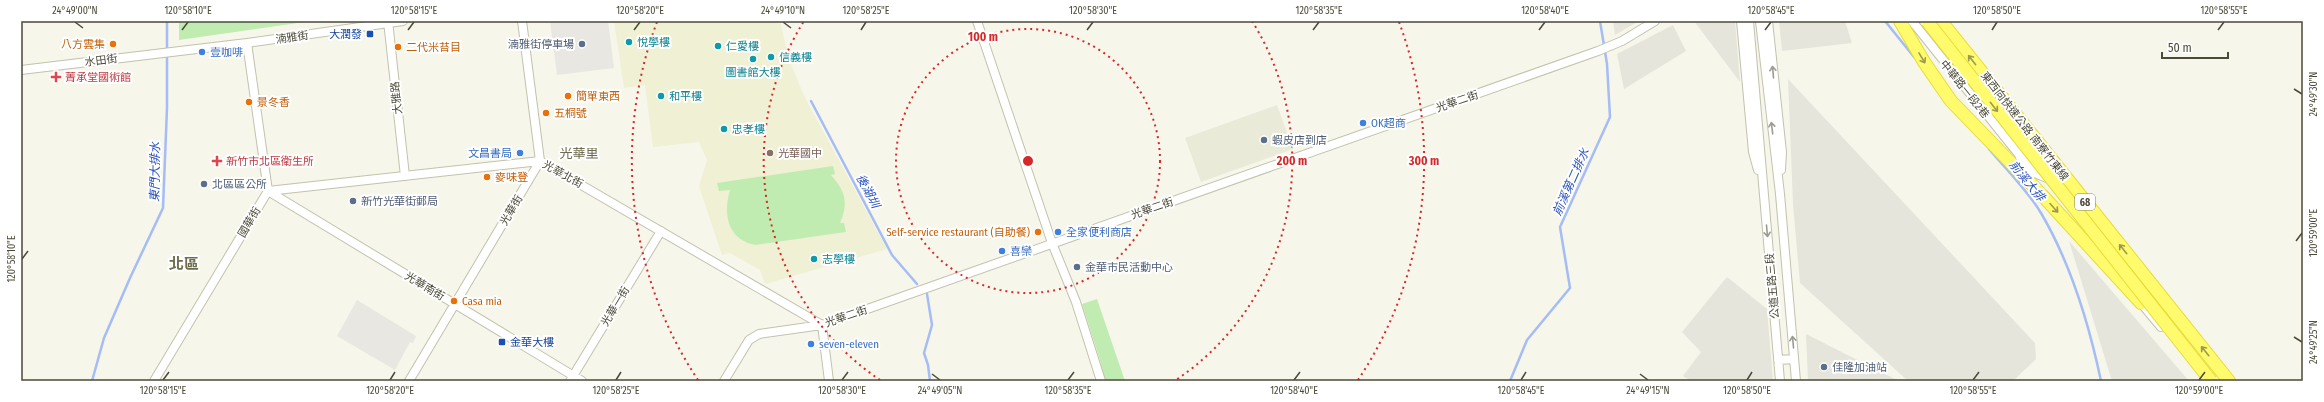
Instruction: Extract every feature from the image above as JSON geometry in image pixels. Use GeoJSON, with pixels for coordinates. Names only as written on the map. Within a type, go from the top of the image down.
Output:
{"type":"FeatureCollection","features":[{"type":"Feature","properties":{"kind":"highway"},"geometry":{"type":"LineString","coordinates":[[1900,21],[1924,62],[1951,101],[2042,195],[2141,303]]}},
{"type":"Feature","properties":{"kind":"highway","name":"東西向快速公路 南寮竹東線"},"geometry":{"type":"LineString","coordinates":[[1927,21],[2211,381]]}},
{"type":"Feature","properties":{"kind":"highway","name":"東西向快速公路 南寮竹東線"},"geometry":{"type":"LineString","coordinates":[[1941,21],[2229,381]]}},
{"type":"Feature","properties":{"kind":"street","name":"湳雅街"},"geometry":{"type":"LineString","coordinates":[[180,50],[247,43],[403,21]]}},
{"type":"Feature","properties":{"kind":"street"},"geometry":{"type":"LineString","coordinates":[[522,21],[540,161]]}},
{"type":"Feature","properties":{"kind":"street"},"geometry":{"type":"LineString","coordinates":[[977,21],[1052,243],[1076,302],[1101,381]]}},
{"type":"Feature","properties":{"kind":"street","name":"光華二街"},"geometry":{"type":"LineString","coordinates":[[724,381],[749,340],[760,334],[822,325],[1598,51],[1622,41],[1655,21]]}},
{"type":"Feature","properties":{"kind":"street","name":"公道五路三段"},"geometry":{"type":"LineString","coordinates":[[1741,21],[1753,152],[1763,192]]}},
{"type":"Feature","properties":{"kind":"street","name":"公道五路三段"},"geometry":{"type":"LineString","coordinates":[[1749,21],[1780,381]]}},
{"type":"Feature","properties":{"kind":"street","name":"公道五路三段"},"geometry":{"type":"LineString","coordinates":[[1760,21],[1780,194],[1796,381]]}},
{"type":"Feature","properties":{"kind":"street","name":"公道五路三段"},"geometry":{"type":"LineString","coordinates":[[1768,21],[1782,152],[1780,194]]}},
{"type":"Feature","properties":{"kind":"street","name":"中華路一段2巷"},"geometry":{"type":"LineString","coordinates":[[1912,21],[2033,172],[2058,184],[2164,317],[2168,335]]}},
{"type":"Feature","properties":{"kind":"street","name":"大雅路"},"geometry":{"type":"LineString","coordinates":[[388,22],[405,176]]}},
{"type":"Feature","properties":{"kind":"street"},"geometry":{"type":"LineString","coordinates":[[247,43],[268,191]]}},
{"type":"Feature","properties":{"kind":"street","name":"水田街"},"geometry":{"type":"LineString","coordinates":[[21,70],[180,50]]}},
{"type":"Feature","properties":{"kind":"street","name":"光華北街"},"geometry":{"type":"LineString","coordinates":[[268,191],[540,161],[822,325]]}},
{"type":"Feature","properties":{"kind":"street","name":"光華街"},"geometry":{"type":"LineString","coordinates":[[409,381],[540,161]]}},
{"type":"Feature","properties":{"kind":"street","name":"光華南街"},"geometry":{"type":"LineString","coordinates":[[268,191],[455,304],[572,378],[582,381]]}},
{"type":"Feature","properties":{"kind":"street","name":"國華街"},"geometry":{"type":"LineString","coordinates":[[154,381],[268,191]]}},
{"type":"Feature","properties":{"kind":"street","name":"光華一街"},"geometry":{"type":"LineString","coordinates":[[572,378],[661,231]]}},
{"type":"Feature","properties":{"kind":"street"},"geometry":{"type":"LineString","coordinates":[[2139,285],[2141,303]]}},
{"type":"Feature","properties":{"kind":"street","name":"中華路一段2巷"},"geometry":{"type":"LineString","coordinates":[[2141,303],[2204,381]]}},
{"type":"Feature","properties":{"kind":"street"},"geometry":{"type":"LineString","coordinates":[[822,325],[830,381]]}},
{"type":"Feature","properties":{"kind":"street"},"geometry":{"type":"LineString","coordinates":[[1778,360],[1794,358]]}},
{"type":"Feature","properties":{"kind":"shaded area","name":"湳雅街停車場"},"geometry":{"type":"Polygon","coordinates":[[[550,21],[608,21],[614,68],[557,75],[550,21]]]}},
{"type":"Feature","properties":{"kind":"shaded area","name":"光華國中"},"geometry":{"type":"Polygon","coordinates":[[[614,21],[780,21],[789,59],[804,96],[887,249],[765,284],[760,270],[730,253],[722,255],[699,186],[707,160],[699,142],[653,147],[645,85],[624,88],[614,21]]]}},
{"type":"Feature","properties":{"kind":"shaded area"},"geometry":{"type":"Polygon","coordinates":[[[1613,21],[1639,21],[1615,35],[1613,21]]]}},
{"type":"Feature","properties":{"kind":"shaded area"},"geometry":{"type":"Polygon","coordinates":[[[1694,21],[1735,21],[1740,82],[1694,21]]]}},
{"type":"Feature","properties":{"kind":"shaded area"},"geometry":{"type":"Polygon","coordinates":[[[1779,21],[1845,21],[1852,43],[1782,51],[1779,21]]]}},
{"type":"Feature","properties":{"kind":"shaded area"},"geometry":{"type":"Polygon","coordinates":[[[1673,25],[1686,51],[1624,89],[1617,54],[1673,25]]]}},
{"type":"Feature","properties":{"kind":"shaded area"},"geometry":{"type":"Polygon","coordinates":[[[1788,79],[2035,343],[2036,359],[2013,381],[1908,381],[1800,283],[1793,204],[1788,79]]]}},
{"type":"Feature","properties":{"kind":"shaded area"},"geometry":{"type":"Polygon","coordinates":[[[1277,105],[1293,149],[1201,182],[1185,138],[1277,105]]]}},
{"type":"Feature","properties":{"kind":"shaded area"},"geometry":{"type":"Polygon","coordinates":[[[2069,241],[2189,381],[2112,381],[2069,241]]]}},
{"type":"Feature","properties":{"kind":"shaded area"},"geometry":{"type":"Polygon","coordinates":[[[1727,277],[1767,309],[1773,381],[1691,381],[1683,376],[1701,352],[1682,332],[1727,277]]]}},
{"type":"Feature","properties":{"kind":"shaded area"},"geometry":{"type":"Polygon","coordinates":[[[357,300],[416,336],[413,343],[410,342],[395,370],[337,336],[357,300]]]}},
{"type":"Feature","properties":{"kind":"shaded area"},"geometry":{"type":"Polygon","coordinates":[[[1806,334],[1897,380],[1897,381],[1808,381],[1806,334]]]}},
{"type":"Feature","properties":{"kind":"green space"},"geometry":{"type":"Polygon","coordinates":[[[179,21],[312,21],[179,40],[179,21]]]}},
{"type":"Feature","properties":{"kind":"green space"},"geometry":{"type":"Polygon","coordinates":[[[833,166],[835,174],[831,175],[840,186],[844,197],[845,203],[843,216],[840,223],[844,223],[846,232],[755,245],[738,237],[733,231],[727,216],[730,190],[719,191],[717,183],[833,166]]]}},
{"type":"Feature","properties":{"kind":"green space"},"geometry":{"type":"Polygon","coordinates":[[[1097,299],[1125,381],[1104,381],[1100,360],[1082,304],[1097,299]]]}},
{"type":"Feature","properties":{"kind":"waterway","name":"東門大排水"},"geometry":{"type":"LineString","coordinates":[[92,381],[104,338],[163,208],[167,108],[167,21]]}},
{"type":"Feature","properties":{"kind":"waterway","name":"前溪第二排水"},"geometry":{"type":"LineString","coordinates":[[1510,381],[1527,340],[1570,288],[1560,227],[1610,117],[1607,64],[1600,21]]}},
{"type":"Feature","properties":{"kind":"waterway","name":"前溪大排"},"geometry":{"type":"LineString","coordinates":[[1885,21],[1914,57]]}},
{"type":"Feature","properties":{"kind":"waterway","name":"後湖圳"},"geometry":{"type":"LineString","coordinates":[[811,101],[892,255],[917,284]]}},
{"type":"Feature","properties":{"kind":"waterway","name":"前溪大排"},"geometry":{"type":"LineString","coordinates":[[1989,149],[2030,197],[2052,233],[2070,274],[2085,316],[2101,381]]}},
{"type":"Feature","properties":{"kind":"waterway","name":"後湖圳"},"geometry":{"type":"LineString","coordinates":[[927,294],[932,325],[924,353],[928,365],[930,381]]}},
{"type":"Feature","properties":{"kind":"place","name":"大潤發"},"geometry":{"type":"Point","coordinates":[370,34]}},
{"type":"Feature","properties":{"kind":"place","name":"悅學樓"},"geometry":{"type":"Point","coordinates":[629,42]}},
{"type":"Feature","properties":{"kind":"place","name":"八方雲集"},"geometry":{"type":"Point","coordinates":[113,44]}},
{"type":"Feature","properties":{"kind":"place","name":"湳雅街停車場"},"geometry":{"type":"Point","coordinates":[582,44]}},
{"type":"Feature","properties":{"kind":"place","name":"仁愛樓"},"geometry":{"type":"Point","coordinates":[718,46]}},
{"type":"Feature","properties":{"kind":"place","name":"二代米苔目"},"geometry":{"type":"Point","coordinates":[398,47]}},
{"type":"Feature","properties":{"kind":"place","name":"壹咖啡"},"geometry":{"type":"Point","coordinates":[202,52]}},
{"type":"Feature","properties":{"kind":"place","name":"信義樓"},"geometry":{"type":"Point","coordinates":[771,57]}},
{"type":"Feature","properties":{"kind":"place","name":"圖書館大樓"},"geometry":{"type":"Point","coordinates":[753,59]}},
{"type":"Feature","properties":{"kind":"place","name":"菁承堂國術館"},"geometry":{"type":"Point","coordinates":[56,77]}},
{"type":"Feature","properties":{"kind":"place","name":"簡單東西"},"geometry":{"type":"Point","coordinates":[568,96]}},
{"type":"Feature","properties":{"kind":"place","name":"和平樓"},"geometry":{"type":"Point","coordinates":[661,96]}},
{"type":"Feature","properties":{"kind":"place","name":"景冬香"},"geometry":{"type":"Point","coordinates":[249,102]}},
{"type":"Feature","properties":{"kind":"place","name":"五桐號"},"geometry":{"type":"Point","coordinates":[546,113]}},
{"type":"Feature","properties":{"kind":"place","name":"OK超商"},"geometry":{"type":"Point","coordinates":[1363,123]}},
{"type":"Feature","properties":{"kind":"place","name":"忠孝樓"},"geometry":{"type":"Point","coordinates":[724,129]}},
{"type":"Feature","properties":{"kind":"place","name":"蝦皮店到店"},"geometry":{"type":"Point","coordinates":[1264,140]}},
{"type":"Feature","properties":{"kind":"place","name":"文昌書局"},"geometry":{"type":"Point","coordinates":[520,153]}},
{"type":"Feature","properties":{"kind":"place","name":"光華國中"},"geometry":{"type":"Point","coordinates":[770,153]}},
{"type":"Feature","properties":{"kind":"place","name":"新竹市北區衛生所"},"geometry":{"type":"Point","coordinates":[217,161]}},
{"type":"Feature","properties":{"kind":"place","name":"麥味登"},"geometry":{"type":"Point","coordinates":[487,177]}},
{"type":"Feature","properties":{"kind":"place","name":"北區區公所"},"geometry":{"type":"Point","coordinates":[204,184]}},
{"type":"Feature","properties":{"kind":"place","name":"新竹光華街郵局"},"geometry":{"type":"Point","coordinates":[353,201]}},
{"type":"Feature","properties":{"kind":"place","name":"Self-service restaurant (自助餐)"},"geometry":{"type":"Point","coordinates":[1038,232]}},
{"type":"Feature","properties":{"kind":"place","name":"全家便利商店"},"geometry":{"type":"Point","coordinates":[1058,232]}},
{"type":"Feature","properties":{"kind":"place","name":"喜欒"},"geometry":{"type":"Point","coordinates":[1002,251]}},
{"type":"Feature","properties":{"kind":"place","name":"志學樓"},"geometry":{"type":"Point","coordinates":[814,259]}},
{"type":"Feature","properties":{"kind":"place","name":"金華市民活動中心"},"geometry":{"type":"Point","coordinates":[1077,267]}},
{"type":"Feature","properties":{"kind":"place","name":"Casa mia"},"geometry":{"type":"Point","coordinates":[454,301]}},
{"type":"Feature","properties":{"kind":"place","name":"金華大樓"},"geometry":{"type":"Point","coordinates":[502,342]}},
{"type":"Feature","properties":{"kind":"place","name":"seven-eleven"},"geometry":{"type":"Point","coordinates":[811,344]}},
{"type":"Feature","properties":{"kind":"place","name":"佳隆加油站"},"geometry":{"type":"Point","coordinates":[1824,367]}},
{"type":"Feature","properties":{"kind":"district","name":"光華里"},"geometry":{"type":"Point","coordinates":[579,153]}},
{"type":"Feature","properties":{"kind":"district","name":"北區"},"geometry":{"type":"Point","coordinates":[184,264]}}]}
